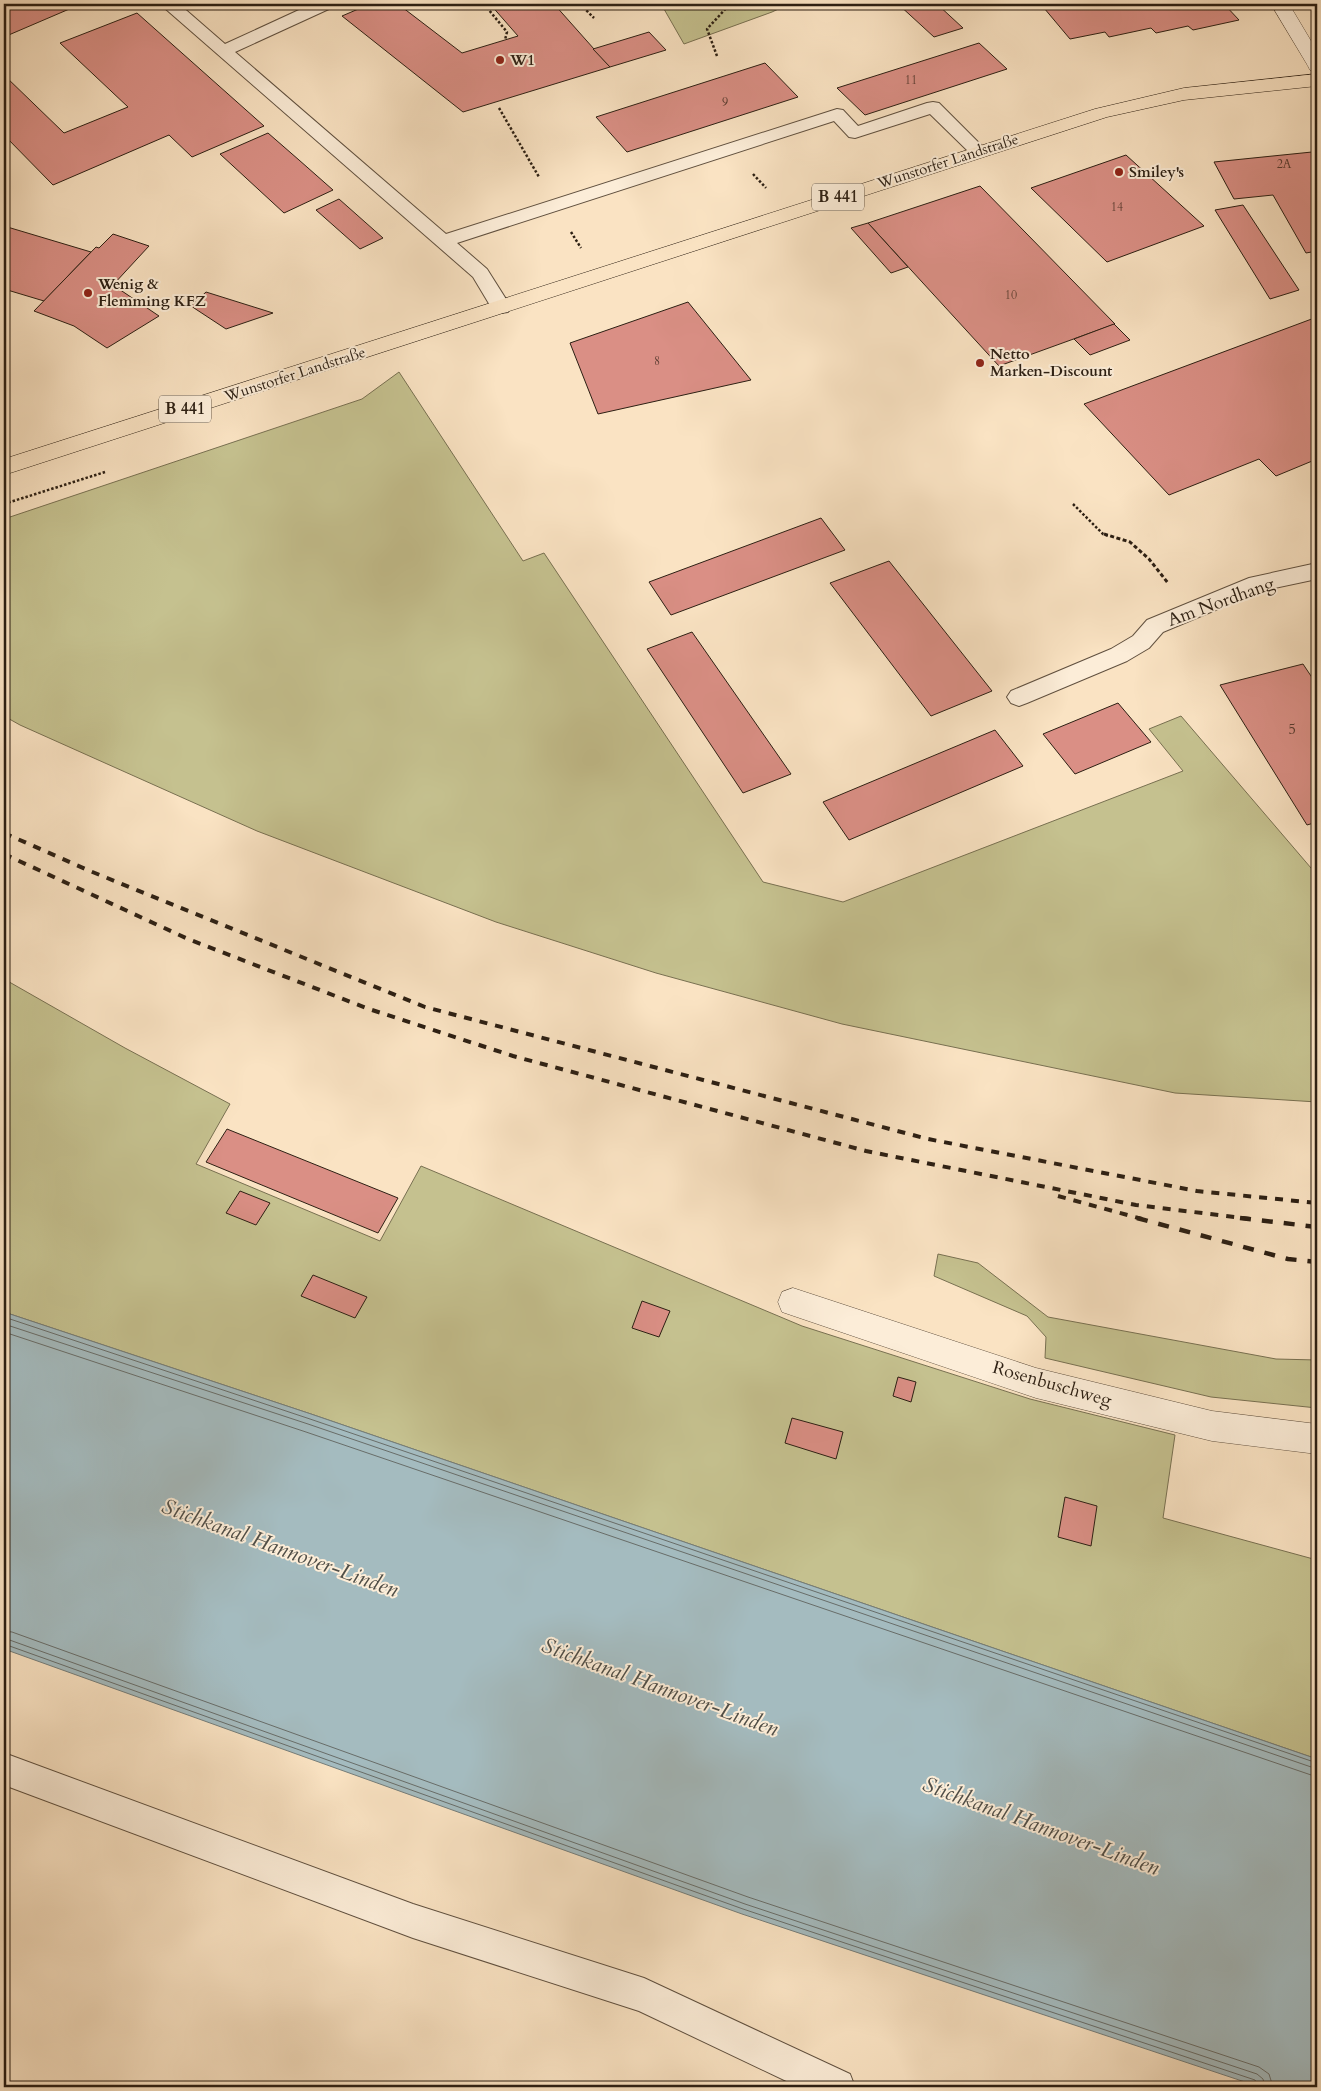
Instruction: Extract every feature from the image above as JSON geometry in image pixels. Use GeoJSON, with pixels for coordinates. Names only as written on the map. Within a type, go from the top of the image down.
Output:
{"type":"FeatureCollection","features":[{"type":"Feature","properties":{"kind":"main road","name":"Wunstorfer Landstraße"},"geometry":{"type":"LineString","coordinates":[[4,467],[978,152],[1123,107],[1184,94],[1240,86],[1317,80]]}},
{"type":"Feature","properties":{"kind":"street"},"geometry":{"type":"LineString","coordinates":[[1280,4],[1317,66]]}},
{"type":"Feature","properties":{"kind":"street","name":"Rosenbuschweg"},"geometry":{"type":"LineString","coordinates":[[793,1302],[1036,1383],[1212,1426],[1317,1439]]}},
{"type":"Feature","properties":{"kind":"lane"},"geometry":{"type":"LineString","coordinates":[[169,4],[480,273],[501,307]]}},
{"type":"Feature","properties":{"kind":"lane"},"geometry":{"type":"LineString","coordinates":[[224,51],[325,4]]}},
{"type":"Feature","properties":{"kind":"lane"},"geometry":{"type":"LineString","coordinates":[[443,241],[837,114],[855,133],[933,107],[978,152]]}},
{"type":"Feature","properties":{"kind":"lane","name":"Am Nordhang"},"geometry":{"type":"LineString","coordinates":[[1019,697],[1119,655],[1141,642],[1155,626],[1258,584],[1317,572]]}},
{"type":"Feature","properties":{"kind":"lane"},"geometry":{"type":"LineString","coordinates":[[4,1769],[413,1921],[644,1995],[837,2087]]}},
{"type":"Feature","properties":{"kind":"path"},"geometry":{"type":"LineString","coordinates":[[484,4],[508,32],[505,40]]}},
{"type":"Feature","properties":{"kind":"path"},"geometry":{"type":"LineString","coordinates":[[580,4],[594,18]]}},
{"type":"Feature","properties":{"kind":"path"},"geometry":{"type":"LineString","coordinates":[[718,56],[706,29],[730,4]]}},
{"type":"Feature","properties":{"kind":"path"},"geometry":{"type":"LineString","coordinates":[[4,504],[11,503]]}},
{"type":"Feature","properties":{"kind":"path"},"geometry":{"type":"LineString","coordinates":[[1072,504],[1103,534],[1130,542],[1149,559],[1190,612]]}},
{"type":"Feature","properties":{"kind":"shaded area"},"geometry":{"type":"Polygon","coordinates":[[[681,4],[789,4],[684,44],[664,9],[681,4]]]}},
{"type":"Feature","properties":{"kind":"shaded area"},"geometry":{"type":"Polygon","coordinates":[[[399,372],[523,561],[544,553],[763,882],[843,902],[1183,771],[1149,729],[1181,716],[1317,875],[1317,1102],[1175,1093],[842,1024],[656,973],[496,922],[257,831],[20,725],[4,716],[4,519],[362,399],[399,372]]]}},
{"type":"Feature","properties":{"kind":"shaded area"},"geometry":{"type":"Polygon","coordinates":[[[4,979],[125,1048],[230,1104],[196,1164],[380,1241],[421,1166],[802,1326],[1030,1399],[1175,1435],[1163,1518],[1317,1560],[1317,1759],[311,1414],[4,1312],[4,979]]]}},
{"type":"Feature","properties":{"kind":"shaded area"},"geometry":{"type":"Polygon","coordinates":[[[938,1254],[978,1263],[1048,1317],[1276,1359],[1317,1360],[1317,1408],[1211,1397],[1045,1358],[1046,1337],[1027,1316],[934,1276],[938,1254]]]}},
{"type":"Feature","properties":{"kind":"water","name":"Stichkanal Hannover-Linden"},"geometry":{"type":"Polygon","coordinates":[[[4,1312],[311,1414],[1317,1759],[1317,2087],[1260,2087],[742,1914],[4,1649],[4,1312]]]}},
{"type":"Feature","properties":{"kind":"building"},"geometry":{"type":"Polygon","coordinates":[[[4,4],[81,4],[4,37],[4,4]]]}},
{"type":"Feature","properties":{"kind":"building","name":"W1"},"geometry":{"type":"Polygon","coordinates":[[[370,4],[398,4],[462,53],[518,36],[490,4],[554,4],[610,67],[463,112],[342,16],[370,4]]]}},
{"type":"Feature","properties":{"kind":"building"},"geometry":{"type":"Polygon","coordinates":[[[898,4],[937,4],[963,28],[934,37],[898,4]]]}},
{"type":"Feature","properties":{"kind":"building"},"geometry":{"type":"Polygon","coordinates":[[[1061,4],[1224,4],[1239,20],[1193,30],[1188,26],[1156,33],[1151,28],[1109,37],[1105,32],[1070,39],[1044,8],[1061,4]]]}},
{"type":"Feature","properties":{"kind":"building"},"geometry":{"type":"Polygon","coordinates":[[[137,13],[264,126],[192,157],[169,135],[53,185],[4,135],[4,75],[64,133],[128,107],[60,43],[137,13]]]}},
{"type":"Feature","properties":{"kind":"building"},"geometry":{"type":"Polygon","coordinates":[[[649,32],[666,50],[610,67],[593,49],[649,32]]]}},
{"type":"Feature","properties":{"kind":"building"},"geometry":{"type":"Polygon","coordinates":[[[979,43],[1007,69],[865,115],[837,88],[979,43]]]}},
{"type":"Feature","properties":{"kind":"building"},"geometry":{"type":"Polygon","coordinates":[[[765,63],[798,97],[627,152],[596,117],[765,63]]]}},
{"type":"Feature","properties":{"kind":"building"},"geometry":{"type":"Polygon","coordinates":[[[268,133],[333,190],[284,213],[220,154],[268,133]]]}},
{"type":"Feature","properties":{"kind":"building"},"geometry":{"type":"Polygon","coordinates":[[[1312,152],[1317,161],[1317,251],[1306,253],[1273,195],[1234,199],[1214,162],[1312,152]]]}},
{"type":"Feature","properties":{"kind":"building"},"geometry":{"type":"Polygon","coordinates":[[[1126,155],[1204,226],[1107,262],[1031,188],[1126,155]]]}},
{"type":"Feature","properties":{"kind":"building"},"geometry":{"type":"Polygon","coordinates":[[[980,186],[1115,324],[999,366],[868,223],[980,186]]]}},
{"type":"Feature","properties":{"kind":"building"},"geometry":{"type":"Polygon","coordinates":[[[339,199],[383,238],[360,249],[316,210],[339,199]]]}},
{"type":"Feature","properties":{"kind":"building"},"geometry":{"type":"Polygon","coordinates":[[[1243,205],[1299,290],[1270,299],[1215,210],[1243,205]]]}},
{"type":"Feature","properties":{"kind":"building"},"geometry":{"type":"Polygon","coordinates":[[[868,223],[908,267],[891,273],[851,228],[868,223]]]}},
{"type":"Feature","properties":{"kind":"building"},"geometry":{"type":"Polygon","coordinates":[[[4,226],[91,252],[44,301],[4,289],[4,226]]]}},
{"type":"Feature","properties":{"kind":"building","name":"Wenig & Flemming KFZ"},"geometry":{"type":"Polygon","coordinates":[[[113,234],[149,246],[113,285],[159,316],[107,348],[74,326],[34,311],[96,247],[99,248],[113,234]]]}},
{"type":"Feature","properties":{"kind":"building"},"geometry":{"type":"Polygon","coordinates":[[[206,292],[273,313],[226,329],[191,306],[206,292]]]}},
{"type":"Feature","properties":{"kind":"building"},"geometry":{"type":"Polygon","coordinates":[[[688,302],[751,380],[598,414],[570,343],[688,302]]]}},
{"type":"Feature","properties":{"kind":"building"},"geometry":{"type":"Polygon","coordinates":[[[1317,317],[1317,459],[1276,476],[1259,459],[1169,495],[1084,404],[1317,317]]]}},
{"type":"Feature","properties":{"kind":"building"},"geometry":{"type":"Polygon","coordinates":[[[1114,324],[1130,340],[1090,355],[1074,339],[1114,324]]]}},
{"type":"Feature","properties":{"kind":"building"},"geometry":{"type":"Polygon","coordinates":[[[821,518],[845,550],[671,615],[649,582],[821,518]]]}},
{"type":"Feature","properties":{"kind":"building"},"geometry":{"type":"Polygon","coordinates":[[[889,561],[992,691],[931,716],[830,583],[889,561]]]}},
{"type":"Feature","properties":{"kind":"building"},"geometry":{"type":"Polygon","coordinates":[[[692,632],[791,774],[743,793],[647,649],[692,632]]]}},
{"type":"Feature","properties":{"kind":"building"},"geometry":{"type":"Polygon","coordinates":[[[1303,664],[1317,685],[1317,822],[1307,825],[1220,685],[1303,664]]]}},
{"type":"Feature","properties":{"kind":"building"},"geometry":{"type":"Polygon","coordinates":[[[1118,703],[1151,742],[1075,774],[1043,734],[1118,703]]]}},
{"type":"Feature","properties":{"kind":"building"},"geometry":{"type":"Polygon","coordinates":[[[995,730],[1023,766],[849,840],[823,802],[995,730]]]}},
{"type":"Feature","properties":{"kind":"building"},"geometry":{"type":"Polygon","coordinates":[[[227,1129],[398,1198],[378,1233],[206,1162],[227,1129]]]}},
{"type":"Feature","properties":{"kind":"building"},"geometry":{"type":"Polygon","coordinates":[[[240,1191],[270,1203],[256,1225],[226,1213],[240,1191]]]}},
{"type":"Feature","properties":{"kind":"building"},"geometry":{"type":"Polygon","coordinates":[[[313,1275],[367,1297],[355,1318],[301,1296],[313,1275]]]}},
{"type":"Feature","properties":{"kind":"building"},"geometry":{"type":"Polygon","coordinates":[[[642,1301],[670,1311],[659,1337],[632,1328],[642,1301]]]}},
{"type":"Feature","properties":{"kind":"building"},"geometry":{"type":"Polygon","coordinates":[[[898,1377],[916,1382],[911,1402],[893,1396],[898,1377]]]}},
{"type":"Feature","properties":{"kind":"building"},"geometry":{"type":"Polygon","coordinates":[[[792,1418],[843,1432],[836,1459],[785,1443],[792,1418]]]}},
{"type":"Feature","properties":{"kind":"building"},"geometry":{"type":"Polygon","coordinates":[[[1065,1497],[1097,1506],[1091,1546],[1058,1537],[1065,1497]]]}},
{"type":"Feature","properties":{"kind":"railway"},"geometry":{"type":"LineString","coordinates":[[4,833],[90,871],[425,1007],[928,1139],[1197,1191],[1317,1203]]}},
{"type":"Feature","properties":{"kind":"railway"},"geometry":{"type":"LineString","coordinates":[[4,854],[188,939],[369,1009],[513,1056],[866,1151],[1136,1205],[1251,1219]]}},
{"type":"Feature","properties":{"kind":"railway"},"geometry":{"type":"LineString","coordinates":[[1058,1196],[1142,1219]]}},
{"type":"Feature","properties":{"kind":"railway"},"geometry":{"type":"LineString","coordinates":[[1137,1218],[1288,1259],[1317,1262]]}},
{"type":"Feature","properties":{"kind":"railway"},"geometry":{"type":"LineString","coordinates":[[1240,1218],[1317,1227]]}},
{"type":"Feature","properties":{"kind":"place","name":"W1"},"geometry":{"type":"Point","coordinates":[500,60]}},
{"type":"Feature","properties":{"kind":"place","name":"Smiley's"},"geometry":{"type":"Point","coordinates":[1119,172]}},
{"type":"Feature","properties":{"kind":"place","name":"Wenig & Flemming KFZ"},"geometry":{"type":"Point","coordinates":[88,293]}},
{"type":"Feature","properties":{"kind":"place","name":"Netto Marken-Discount"},"geometry":{"type":"Point","coordinates":[980,363]}}]}
